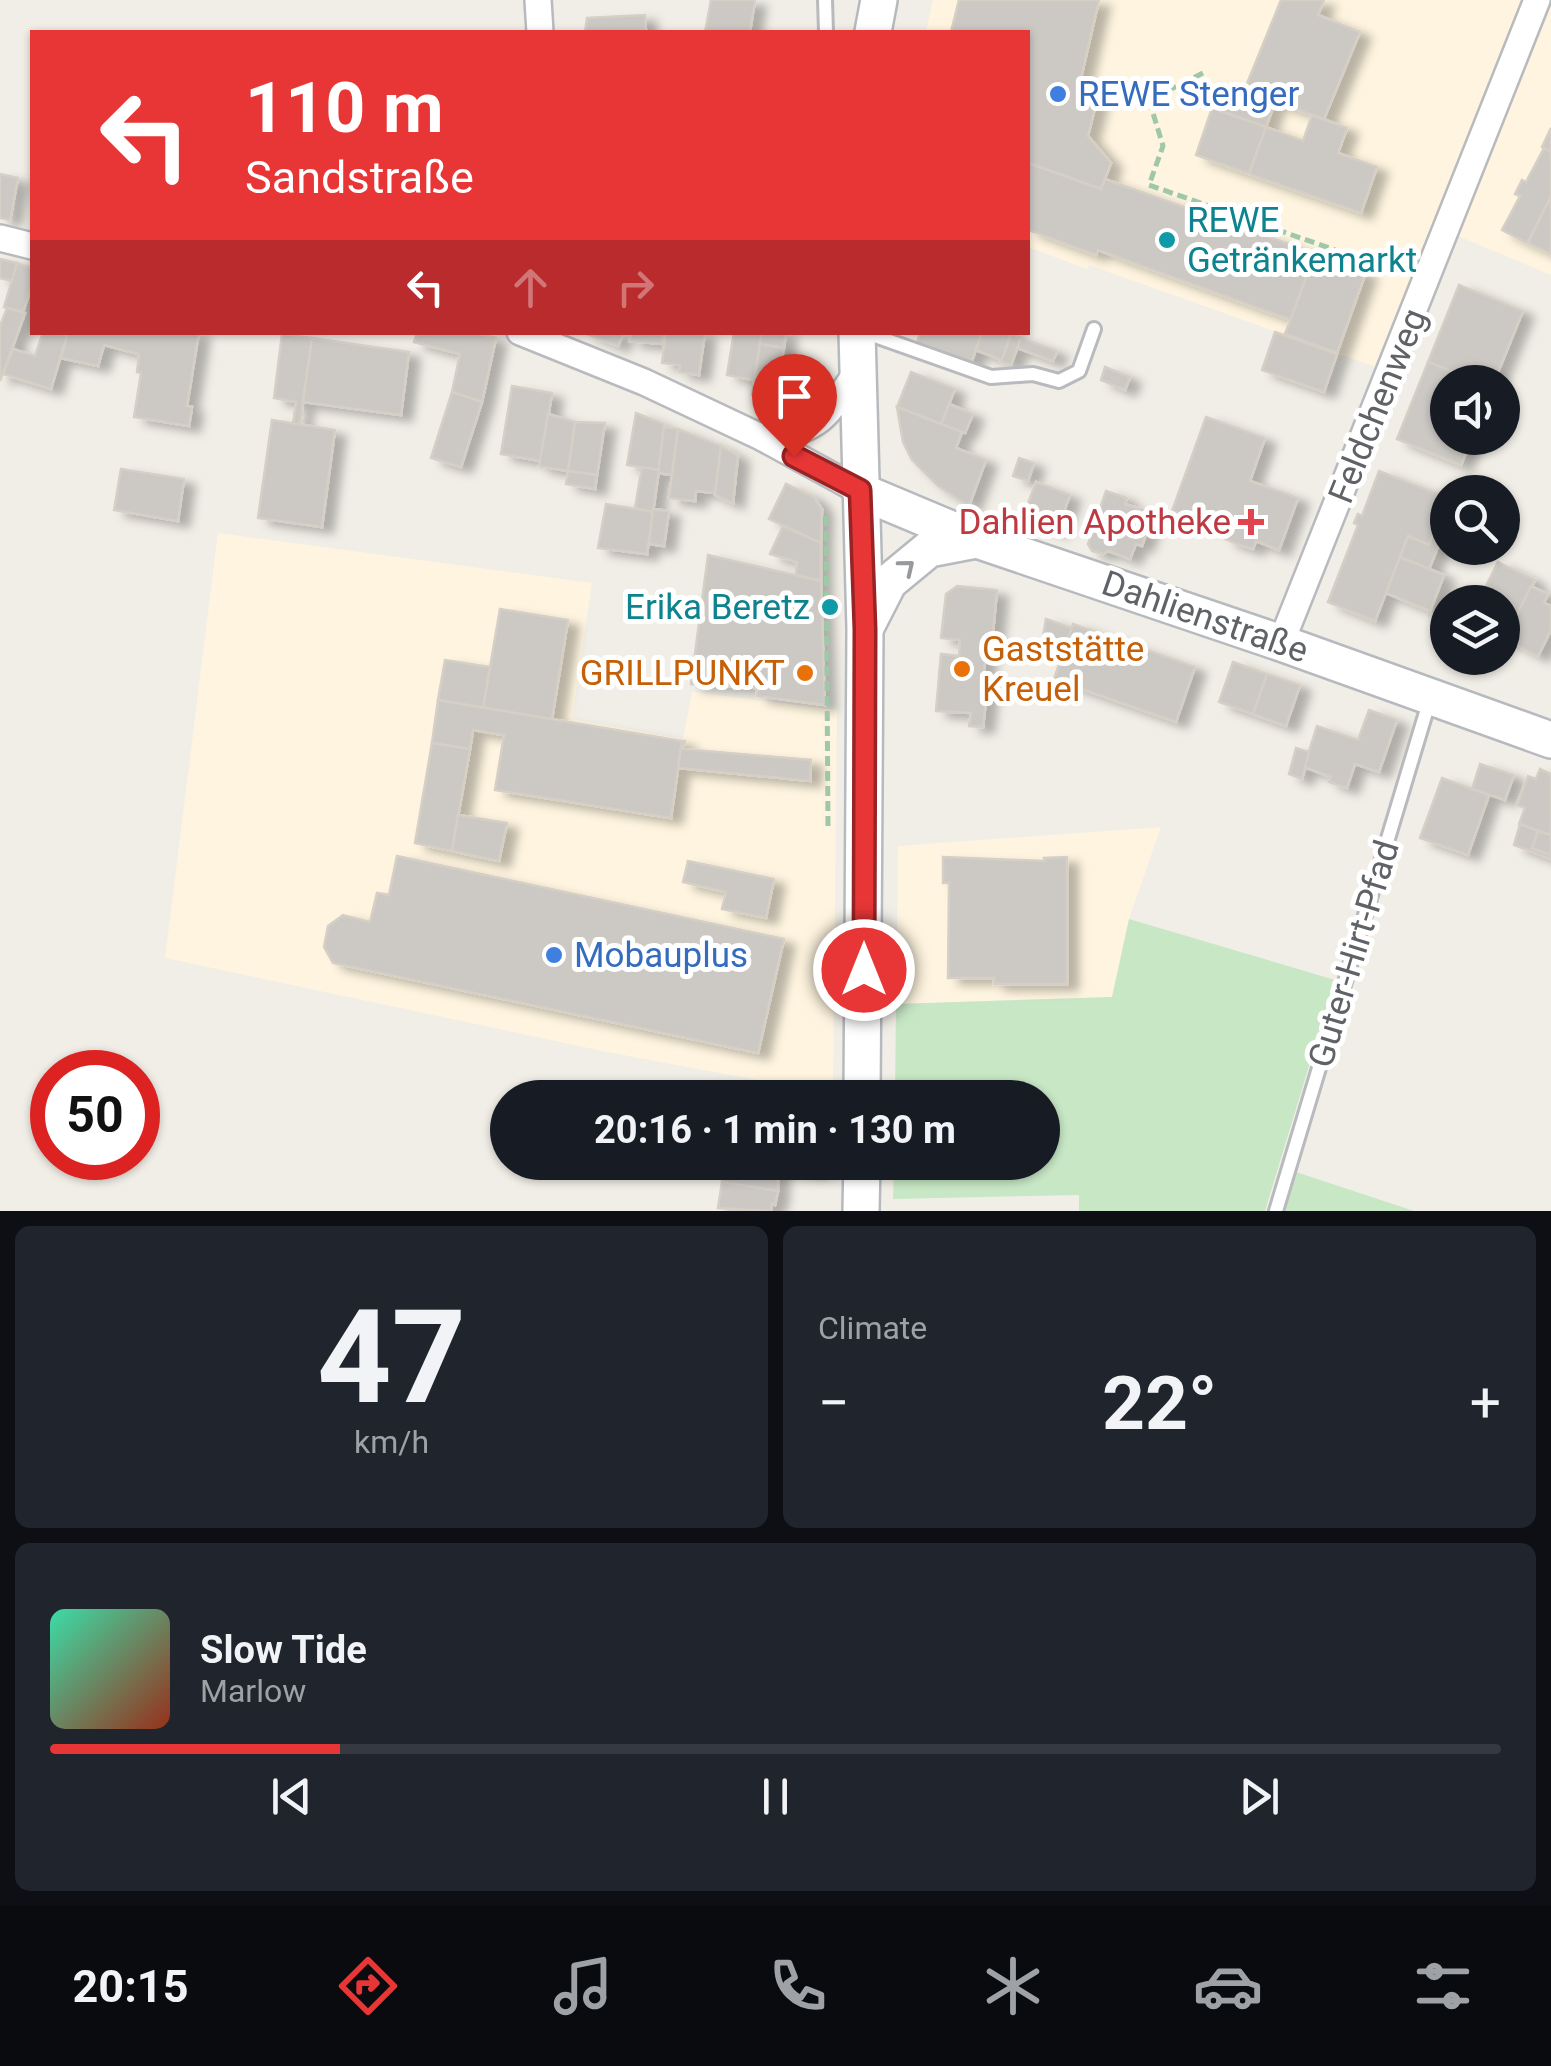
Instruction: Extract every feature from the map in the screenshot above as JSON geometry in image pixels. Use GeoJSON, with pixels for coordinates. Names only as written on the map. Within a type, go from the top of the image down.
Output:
{"type":"FeatureCollection","features":[{"type":"Feature","properties":{"kind":"main road"},"geometry":{"type":"LineString","coordinates":[[874,30],[880,0]]}},
{"type":"Feature","properties":{"kind":"main road"},"geometry":{"type":"LineString","coordinates":[[860,335],[865,629],[862,1080]]}},
{"type":"Feature","properties":{"kind":"main road","name":"Dahlienstraße"},"geometry":{"type":"LineString","coordinates":[[860,490],[977,540],[1551,740]]}},
{"type":"Feature","properties":{"kind":"main road"},"geometry":{"type":"LineString","coordinates":[[865,629],[889,582],[929,549],[977,540]]}},
{"type":"Feature","properties":{"kind":"main road"},"geometry":{"type":"LineString","coordinates":[[861,1211],[862,1180]]}},
{"type":"Feature","properties":{"kind":"street"},"geometry":{"type":"LineString","coordinates":[[538,0],[540,30]]}},
{"type":"Feature","properties":{"kind":"street","name":"Feldchenweg"},"geometry":{"type":"LineString","coordinates":[[1282,644],[1538,0]]}},
{"type":"Feature","properties":{"kind":"street"},"geometry":{"type":"LineString","coordinates":[[0,238],[30,246]]}},
{"type":"Feature","properties":{"kind":"street"},"geometry":{"type":"LineString","coordinates":[[527,335],[644,382],[860,490]]}},
{"type":"Feature","properties":{"kind":"street"},"geometry":{"type":"LineString","coordinates":[[762,438],[801,433],[826,415],[858,372]]}},
{"type":"Feature","properties":{"kind":"lane"},"geometry":{"type":"LineString","coordinates":[[825,0],[826,30]]}},
{"type":"Feature","properties":{"kind":"lane"},"geometry":{"type":"LineString","coordinates":[[869,335],[991,376],[1033,374],[1059,381],[1078,371],[1094,329]]}},
{"type":"Feature","properties":{"kind":"lane","name":"Guter-Hirt-Pfad"},"geometry":{"type":"LineString","coordinates":[[1276,1211],[1431,696]]}},
{"type":"Feature","properties":{"kind":"path"},"geometry":{"type":"LineString","coordinates":[[1203,73],[1148,100],[1163,146],[1149,185],[1427,282]]}},
{"type":"Feature","properties":{"kind":"path"},"geometry":{"type":"LineString","coordinates":[[826,474],[828,837]]}},
{"type":"Feature","properties":{"kind":"shaded area"},"geometry":{"type":"Polygon","coordinates":[[[933,0],[1534,0],[1384,370],[1030,248],[1030,30],[926,30],[933,0]]]}},
{"type":"Feature","properties":{"kind":"shaded area"},"geometry":{"type":"Polygon","coordinates":[[[1551,7],[1551,275],[1458,236],[1551,7]]]}},
{"type":"Feature","properties":{"kind":"shaded area"},"geometry":{"type":"Polygon","coordinates":[[[218,533],[592,583],[572,719],[683,739],[692,692],[837,710],[833,1080],[758,1080],[165,958],[218,533]]]}},
{"type":"Feature","properties":{"kind":"shaded area"},"geometry":{"type":"Polygon","coordinates":[[[1161,827],[1129,919],[1113,997],[896,1004],[898,846],[1161,827]]]}},
{"type":"Feature","properties":{"kind":"green space"},"geometry":{"type":"Polygon","coordinates":[[[1129,919],[1335,980],[1265,1211],[1079,1211],[1079,1195],[893,1199],[894,1180],[1060,1180],[1060,1080],[895,1080],[896,1004],[1112,997],[1129,919]]]}},
{"type":"Feature","properties":{"kind":"green space"},"geometry":{"type":"Polygon","coordinates":[[[1296,1172],[1414,1211],[1284,1211],[1296,1172]]]}},
{"type":"Feature","properties":{"kind":"building"},"geometry":{"type":"Polygon","coordinates":[[[711,0],[755,0],[750,30],[705,30],[711,0]]]}},
{"type":"Feature","properties":{"kind":"building","name":"REWE Stenger"},"geometry":{"type":"Polygon","coordinates":[[[959,0],[1099,0],[1078,91],[1098,96],[1088,136],[1111,163],[1101,189],[1030,164],[1030,30],[952,30],[959,0]]]}},
{"type":"Feature","properties":{"kind":"building"},"geometry":{"type":"Polygon","coordinates":[[[1281,0],[1324,0],[1318,15],[1360,32],[1324,119],[1244,91],[1281,0]]]}},
{"type":"Feature","properties":{"kind":"building"},"geometry":{"type":"Polygon","coordinates":[[[645,15],[646,30],[585,30],[587,18],[645,15]]]}},
{"type":"Feature","properties":{"kind":"building"},"geometry":{"type":"Polygon","coordinates":[[[1221,83],[1275,102],[1266,127],[1212,108],[1221,83]]]}},
{"type":"Feature","properties":{"kind":"building"},"geometry":{"type":"Polygon","coordinates":[[[1212,108],[1266,127],[1249,174],[1196,155],[1212,108]]]}},
{"type":"Feature","properties":{"kind":"building"},"geometry":{"type":"Polygon","coordinates":[[[1312,115],[1347,128],[1338,153],[1377,167],[1361,213],[1249,174],[1266,127],[1303,141],[1312,115]]]}},
{"type":"Feature","properties":{"kind":"building"},"geometry":{"type":"Polygon","coordinates":[[[1551,128],[1551,152],[1542,147],[1551,128]]]}},
{"type":"Feature","properties":{"kind":"building"},"geometry":{"type":"Polygon","coordinates":[[[1544,148],[1551,152],[1551,196],[1527,243],[1502,230],[1520,196],[1515,194],[1522,180],[1526,182],[1544,148]]]}},
{"type":"Feature","properties":{"kind":"building","name":"REWE Getränkemarkt"},"geometry":{"type":"Polygon","coordinates":[[[1030,164],[1101,189],[1105,179],[1315,253],[1291,320],[1098,250],[1096,255],[1030,231],[1030,164]]]}},
{"type":"Feature","properties":{"kind":"building"},"geometry":{"type":"Polygon","coordinates":[[[0,174],[18,178],[10,220],[0,218],[0,174]]]}},
{"type":"Feature","properties":{"kind":"building"},"geometry":{"type":"Polygon","coordinates":[[[1551,196],[1551,254],[1528,243],[1551,196]]]}},
{"type":"Feature","properties":{"kind":"building"},"geometry":{"type":"Polygon","coordinates":[[[1315,253],[1366,272],[1337,353],[1285,334],[1315,253]]]}},
{"type":"Feature","properties":{"kind":"building"},"geometry":{"type":"Polygon","coordinates":[[[0,259],[17,263],[12,281],[0,278],[0,259]]]}},
{"type":"Feature","properties":{"kind":"building"},"geometry":{"type":"Polygon","coordinates":[[[17,263],[30,267],[30,292],[23,312],[4,307],[17,263]]]}},
{"type":"Feature","properties":{"kind":"building"},"geometry":{"type":"Polygon","coordinates":[[[1459,285],[1523,311],[1501,365],[1428,362],[1459,285]]]}},
{"type":"Feature","properties":{"kind":"building"},"geometry":{"type":"Polygon","coordinates":[[[7,308],[25,313],[0,381],[0,326],[7,308]]]}},
{"type":"Feature","properties":{"kind":"building"},"geometry":{"type":"Polygon","coordinates":[[[1275,332],[1337,354],[1324,392],[1262,370],[1275,332]]]}},
{"type":"Feature","properties":{"kind":"building"},"geometry":{"type":"Polygon","coordinates":[[[42,335],[67,335],[51,389],[3,374],[13,349],[35,356],[42,335]]]}},
{"type":"Feature","properties":{"kind":"building"},"geometry":{"type":"Polygon","coordinates":[[[67,335],[199,335],[187,406],[192,407],[189,426],[134,417],[141,373],[137,372],[139,354],[104,345],[98,366],[61,358],[67,335]]]}},
{"type":"Feature","properties":{"kind":"building"},"geometry":{"type":"Polygon","coordinates":[[[282,335],[312,338],[300,425],[293,424],[296,402],[274,398],[282,335]]]}},
{"type":"Feature","properties":{"kind":"building"},"geometry":{"type":"Polygon","coordinates":[[[416,335],[496,338],[482,402],[452,392],[460,354],[414,342],[416,335]]]}},
{"type":"Feature","properties":{"kind":"building"},"geometry":{"type":"Polygon","coordinates":[[[590,335],[623,335],[618,346],[590,335]]]}},
{"type":"Feature","properties":{"kind":"building"},"geometry":{"type":"Polygon","coordinates":[[[631,335],[664,335],[662,344],[630,341],[631,335]]]}},
{"type":"Feature","properties":{"kind":"building"},"geometry":{"type":"Polygon","coordinates":[[[666,335],[705,335],[699,375],[679,372],[680,365],[662,363],[666,335]]]}},
{"type":"Feature","properties":{"kind":"building"},"geometry":{"type":"Polygon","coordinates":[[[734,335],[762,335],[754,380],[727,375],[734,335]]]}},
{"type":"Feature","properties":{"kind":"building"},"geometry":{"type":"Polygon","coordinates":[[[762,335],[786,335],[784,348],[760,344],[762,335]]]}},
{"type":"Feature","properties":{"kind":"building"},"geometry":{"type":"Polygon","coordinates":[[[920,335],[981,335],[971,364],[916,344],[920,335]]]}},
{"type":"Feature","properties":{"kind":"building"},"geometry":{"type":"Polygon","coordinates":[[[981,335],[1011,335],[1002,360],[976,350],[981,335]]]}},
{"type":"Feature","properties":{"kind":"building"},"geometry":{"type":"Polygon","coordinates":[[[1011,335],[1021,338],[1011,365],[1001,362],[1011,335]]]}},
{"type":"Feature","properties":{"kind":"building"},"geometry":{"type":"Polygon","coordinates":[[[312,338],[409,352],[401,415],[303,402],[312,338]]]}},
{"type":"Feature","properties":{"kind":"building"},"geometry":{"type":"Polygon","coordinates":[[[1021,338],[1057,351],[1053,361],[1017,348],[1021,338]]]}},
{"type":"Feature","properties":{"kind":"building"},"geometry":{"type":"Polygon","coordinates":[[[760,344],[784,348],[777,381],[794,387],[786,409],[752,395],[760,344]]]}},
{"type":"Feature","properties":{"kind":"building"},"geometry":{"type":"Polygon","coordinates":[[[1428,362],[1436,365],[1430,365],[1430,452],[1397,439],[1428,362]]]}},
{"type":"Feature","properties":{"kind":"building"},"geometry":{"type":"Polygon","coordinates":[[[1105,367],[1130,377],[1125,390],[1101,380],[1105,367]]]}},
{"type":"Feature","properties":{"kind":"building"},"geometry":{"type":"Polygon","coordinates":[[[911,372],[955,389],[941,424],[897,407],[911,372]]]}},
{"type":"Feature","properties":{"kind":"building"},"geometry":{"type":"Polygon","coordinates":[[[512,386],[552,393],[541,461],[501,454],[512,386]]]}},
{"type":"Feature","properties":{"kind":"building"},"geometry":{"type":"Polygon","coordinates":[[[452,392],[482,402],[461,467],[431,458],[452,392]]]}},
{"type":"Feature","properties":{"kind":"building"},"geometry":{"type":"Polygon","coordinates":[[[949,404],[973,414],[965,433],[941,424],[949,404]]]}},
{"type":"Feature","properties":{"kind":"building"},"geometry":{"type":"Polygon","coordinates":[[[897,407],[962,432],[956,448],[986,460],[969,506],[938,486],[912,460],[903,442],[897,407]]]}},
{"type":"Feature","properties":{"kind":"building"},"geometry":{"type":"Polygon","coordinates":[[[636,413],[664,424],[659,470],[627,465],[636,413]]]}},
{"type":"Feature","properties":{"kind":"building"},"geometry":{"type":"Polygon","coordinates":[[[548,414],[575,422],[568,471],[539,466],[548,414]]]}},
{"type":"Feature","properties":{"kind":"building"},"geometry":{"type":"Polygon","coordinates":[[[1206,417],[1265,438],[1250,481],[1298,498],[1279,550],[1256,541],[1253,549],[1240,545],[1225,539],[1226,530],[1172,511],[1206,417]]]}},
{"type":"Feature","properties":{"kind":"building"},"geometry":{"type":"Polygon","coordinates":[[[272,420],[335,430],[322,527],[258,518],[272,420]]]}},
{"type":"Feature","properties":{"kind":"building"},"geometry":{"type":"Polygon","coordinates":[[[575,422],[605,423],[597,475],[568,471],[575,422]]]}},
{"type":"Feature","properties":{"kind":"building"},"geometry":{"type":"Polygon","coordinates":[[[664,427],[678,429],[672,475],[658,473],[664,427]]]}},
{"type":"Feature","properties":{"kind":"building"},"geometry":{"type":"Polygon","coordinates":[[[678,429],[721,446],[715,493],[696,491],[695,501],[669,498],[678,429]]]}},
{"type":"Feature","properties":{"kind":"building"},"geometry":{"type":"Polygon","coordinates":[[[721,446],[738,456],[733,503],[715,495],[721,446]]]}},
{"type":"Feature","properties":{"kind":"building"},"geometry":{"type":"Polygon","coordinates":[[[1436,455],[1465,455],[1461,465],[1436,455]]]}},
{"type":"Feature","properties":{"kind":"building"},"geometry":{"type":"Polygon","coordinates":[[[1019,458],[1034,463],[1028,481],[1013,476],[1019,458]]]}},
{"type":"Feature","properties":{"kind":"building"},"geometry":{"type":"Polygon","coordinates":[[[642,467],[659,470],[653,512],[635,508],[642,467]]]}},
{"type":"Feature","properties":{"kind":"building"},"geometry":{"type":"Polygon","coordinates":[[[121,469],[184,479],[178,521],[114,510],[121,469]]]}},
{"type":"Feature","properties":{"kind":"building"},"geometry":{"type":"Polygon","coordinates":[[[568,471],[597,475],[595,489],[566,484],[568,471]]]}},
{"type":"Feature","properties":{"kind":"building"},"geometry":{"type":"Polygon","coordinates":[[[1379,471],[1430,491],[1429,545],[1408,536],[1375,621],[1328,602],[1358,525],[1354,523],[1358,514],[1362,516],[1379,471]]]}},
{"type":"Feature","properties":{"kind":"building"},"geometry":{"type":"Polygon","coordinates":[[[1036,482],[1070,495],[1057,531],[1034,523],[1036,519],[1024,514],[1036,482]]]}},
{"type":"Feature","properties":{"kind":"building"},"geometry":{"type":"Polygon","coordinates":[[[786,484],[814,497],[822,509],[821,543],[769,519],[786,484]]]}},
{"type":"Feature","properties":{"kind":"building"},"geometry":{"type":"Polygon","coordinates":[[[1106,491],[1127,498],[1125,504],[1147,511],[1143,524],[1149,526],[1142,546],[1136,544],[1130,559],[1108,551],[1092,551],[1088,544],[1106,491]]]}},
{"type":"Feature","properties":{"kind":"building"},"geometry":{"type":"Polygon","coordinates":[[[606,504],[653,512],[647,554],[598,548],[606,504]]]}},
{"type":"Feature","properties":{"kind":"building"},"geometry":{"type":"Polygon","coordinates":[[[653,509],[669,511],[664,546],[649,544],[653,509]]]}},
{"type":"Feature","properties":{"kind":"building"},"geometry":{"type":"Polygon","coordinates":[[[783,526],[821,543],[821,581],[796,575],[797,562],[770,554],[783,526]]]}},
{"type":"Feature","properties":{"kind":"building"},"geometry":{"type":"Polygon","coordinates":[[[1408,536],[1429,545],[1429,569],[1400,557],[1408,536]]]}},
{"type":"Feature","properties":{"kind":"building"},"geometry":{"type":"Polygon","coordinates":[[[708,555],[821,581],[825,705],[757,696],[757,688],[691,684],[708,555]]]}},
{"type":"Feature","properties":{"kind":"building"},"geometry":{"type":"Polygon","coordinates":[[[1400,557],[1444,575],[1440,585],[1430,585],[1429,614],[1428,610],[1386,593],[1400,557]]]}},
{"type":"Feature","properties":{"kind":"building"},"geometry":{"type":"Polygon","coordinates":[[[1496,565],[1535,580],[1520,610],[1520,585],[1486,585],[1496,565]]]}},
{"type":"Feature","properties":{"kind":"building","name":"Gaststätte Kreuel"},"geometry":{"type":"Polygon","coordinates":[[[957,586],[997,590],[992,643],[987,643],[983,682],[988,683],[983,727],[969,726],[971,713],[936,711],[941,654],[959,656],[960,640],[941,638],[946,594],[957,586]]]}},
{"type":"Feature","properties":{"kind":"building"},"geometry":{"type":"Polygon","coordinates":[[[1531,586],[1548,594],[1544,603],[1551,606],[1551,630],[1538,656],[1520,647],[1520,608],[1531,586]]]}},
{"type":"Feature","properties":{"kind":"building"},"geometry":{"type":"Polygon","coordinates":[[[500,609],[568,620],[552,719],[483,708],[500,609]]]}},
{"type":"Feature","properties":{"kind":"building"},"geometry":{"type":"Polygon","coordinates":[[[1046,619],[1072,628],[1062,656],[1041,648],[1046,619]]]}},
{"type":"Feature","properties":{"kind":"building"},"geometry":{"type":"Polygon","coordinates":[[[1073,624],[1195,667],[1176,722],[1054,679],[1073,624]]]}},
{"type":"Feature","properties":{"kind":"building"},"geometry":{"type":"Polygon","coordinates":[[[445,660],[490,667],[483,708],[438,700],[445,660]]]}},
{"type":"Feature","properties":{"kind":"building"},"geometry":{"type":"Polygon","coordinates":[[[1233,662],[1267,674],[1253,714],[1219,702],[1233,662]]]}},
{"type":"Feature","properties":{"kind":"building"},"geometry":{"type":"Polygon","coordinates":[[[1267,674],[1300,685],[1286,726],[1253,714],[1267,674]]]}},
{"type":"Feature","properties":{"kind":"building"},"geometry":{"type":"Polygon","coordinates":[[[438,700],[682,741],[671,818],[495,790],[504,735],[473,730],[470,749],[432,743],[438,700]]]}},
{"type":"Feature","properties":{"kind":"building"},"geometry":{"type":"Polygon","coordinates":[[[1369,710],[1397,720],[1379,772],[1355,764],[1347,788],[1304,767],[1317,726],[1358,740],[1369,710]]]}},
{"type":"Feature","properties":{"kind":"building"},"geometry":{"type":"Polygon","coordinates":[[[682,741],[683,749],[811,760],[810,781],[678,768],[682,741]]]}},
{"type":"Feature","properties":{"kind":"building"},"geometry":{"type":"Polygon","coordinates":[[[432,743],[470,749],[452,851],[415,843],[432,743]]]}},
{"type":"Feature","properties":{"kind":"building"},"geometry":{"type":"Polygon","coordinates":[[[1296,748],[1309,752],[1302,779],[1289,774],[1296,748]]]}},
{"type":"Feature","properties":{"kind":"building"},"geometry":{"type":"Polygon","coordinates":[[[1480,764],[1514,775],[1505,800],[1472,789],[1480,764]]]}},
{"type":"Feature","properties":{"kind":"building"},"geometry":{"type":"Polygon","coordinates":[[[1540,769],[1551,774],[1551,835],[1519,824],[1525,808],[1517,805],[1528,776],[1536,779],[1540,769]]]}},
{"type":"Feature","properties":{"kind":"building"},"geometry":{"type":"Polygon","coordinates":[[[1442,778],[1489,795],[1468,855],[1420,838],[1442,778]]]}},
{"type":"Feature","properties":{"kind":"building"},"geometry":{"type":"Polygon","coordinates":[[[458,815],[507,823],[499,861],[452,851],[458,815]]]}},
{"type":"Feature","properties":{"kind":"building"},"geometry":{"type":"Polygon","coordinates":[[[1520,824],[1538,831],[1532,848],[1551,855],[1551,859],[1514,845],[1520,824]]]}},
{"type":"Feature","properties":{"kind":"building"},"geometry":{"type":"Polygon","coordinates":[[[1538,831],[1551,835],[1551,855],[1532,848],[1538,831]]]}},
{"type":"Feature","properties":{"kind":"building","name":"Mobauplus"},"geometry":{"type":"Polygon","coordinates":[[[397,856],[784,939],[758,1053],[333,963],[324,947],[328,926],[343,915],[370,922],[377,893],[389,895],[397,856]]]}},
{"type":"Feature","properties":{"kind":"building"},"geometry":{"type":"Polygon","coordinates":[[[943,857],[1045,861],[1044,858],[1067,857],[1067,984],[994,984],[994,978],[948,978],[949,883],[943,883],[943,857]]]}},
{"type":"Feature","properties":{"kind":"building"},"geometry":{"type":"Polygon","coordinates":[[[688,861],[774,879],[766,918],[722,909],[726,892],[683,882],[688,861]]]}},
{"type":"Feature","properties":{"kind":"building"},"geometry":{"type":"Polygon","coordinates":[[[778,1180],[778,1191],[722,1182],[778,1180]]]}},
{"type":"Feature","properties":{"kind":"building"},"geometry":{"type":"Polygon","coordinates":[[[722,1182],[778,1191],[775,1205],[772,1204],[771,1211],[718,1208],[722,1182]]]}},
{"type":"Feature","properties":{"kind":"place","name":"REWE Stenger"},"geometry":{"type":"Point","coordinates":[1058,94]}},
{"type":"Feature","properties":{"kind":"place","name":"REWE Getränkemarkt"},"geometry":{"type":"Point","coordinates":[1167,240]}},
{"type":"Feature","properties":{"kind":"place","name":"Dahlien Apotheke"},"geometry":{"type":"Point","coordinates":[1251,522]}},
{"type":"Feature","properties":{"kind":"place","name":"Erika Beretz"},"geometry":{"type":"Point","coordinates":[830,607]}},
{"type":"Feature","properties":{"kind":"place","name":"Gaststätte Kreuel"},"geometry":{"type":"Point","coordinates":[962,669]}},
{"type":"Feature","properties":{"kind":"place","name":"GRILLPUNKT"},"geometry":{"type":"Point","coordinates":[805,673]}},
{"type":"Feature","properties":{"kind":"place","name":"Mobauplus"},"geometry":{"type":"Point","coordinates":[554,955]}},
{"type":"Feature","properties":{"kind":"route"},"geometry":{"type":"LineString","coordinates":[[794,456],[860,490],[865,629],[864,970]]}}]}
